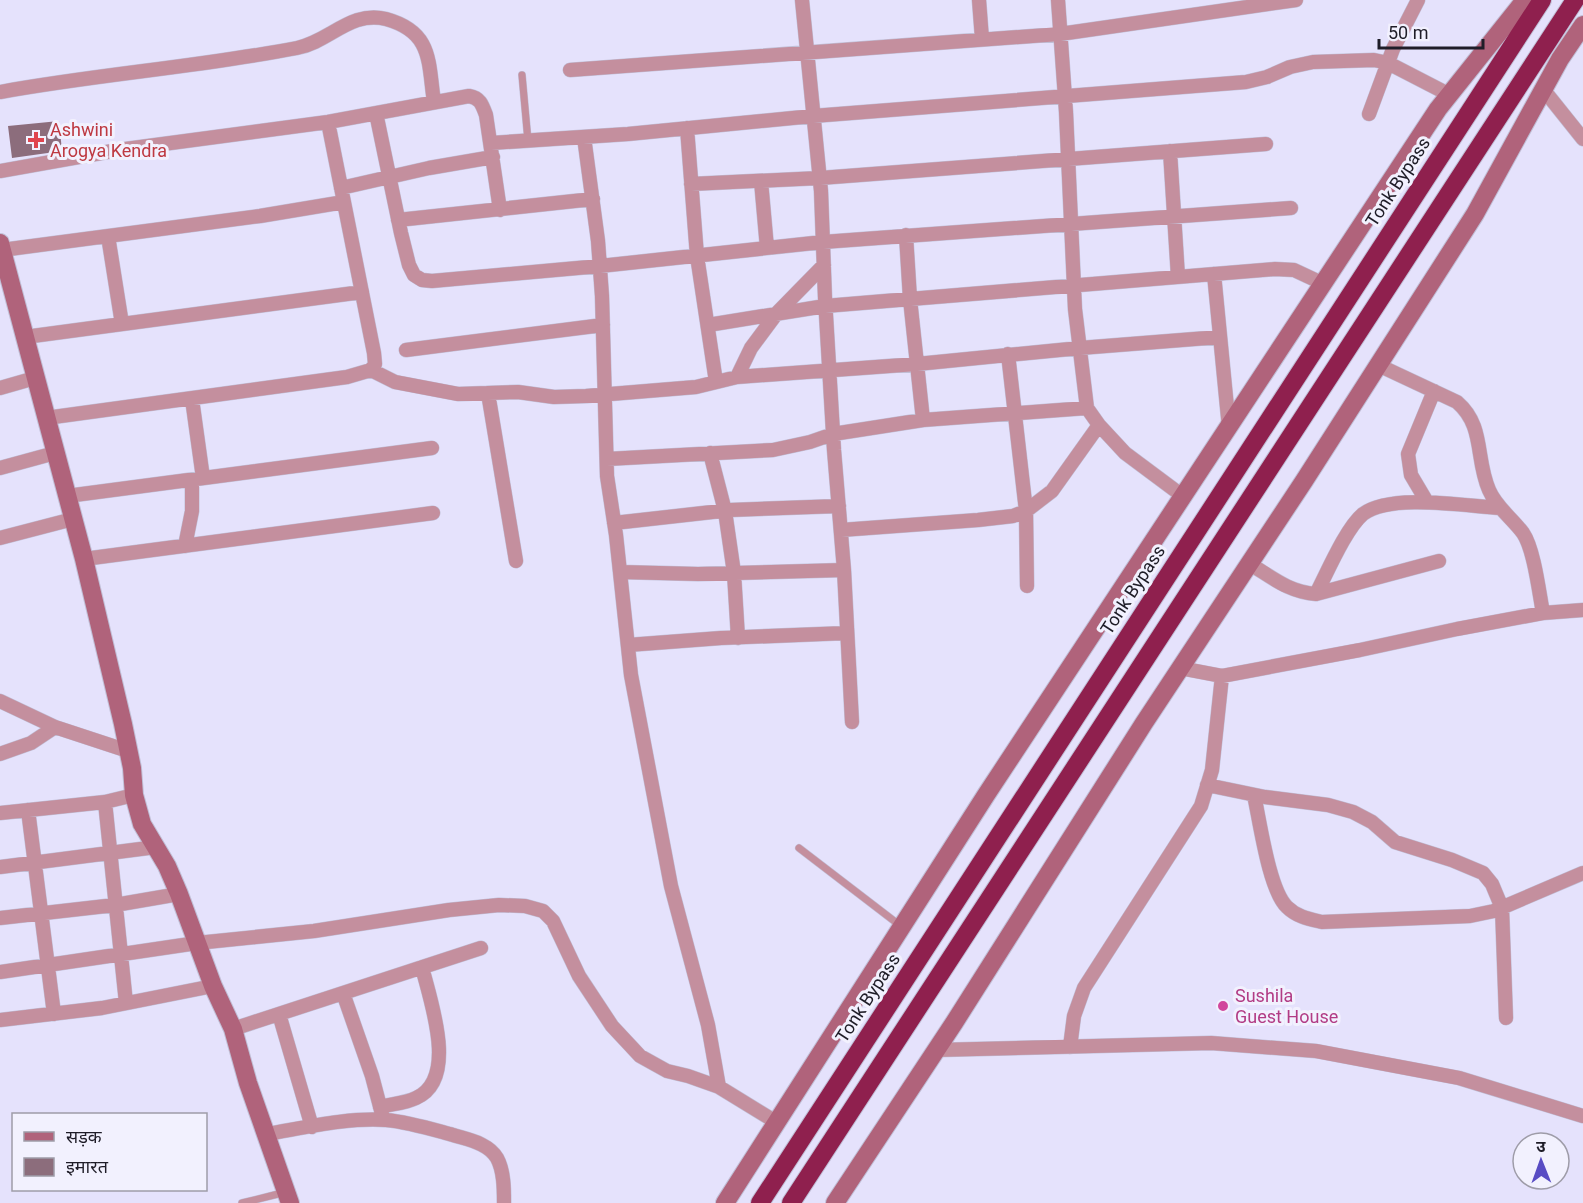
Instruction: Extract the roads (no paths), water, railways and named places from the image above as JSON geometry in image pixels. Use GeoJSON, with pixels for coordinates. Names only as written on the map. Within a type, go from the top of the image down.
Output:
{"type":"FeatureCollection","features":[{"type":"Feature","properties":{"kind":"highway","name":"Tonk Bypass"},"geometry":{"type":"LineString","coordinates":[[760,1203],[1542,0]]}},
{"type":"Feature","properties":{"kind":"highway"},"geometry":{"type":"LineString","coordinates":[[790,1203],[1575,0]]}},
{"type":"Feature","properties":{"kind":"street"},"geometry":{"type":"LineString","coordinates":[[802,0],[820,178],[825,306],[844,570],[852,722]]}},
{"type":"Feature","properties":{"kind":"street"},"geometry":{"type":"LineString","coordinates":[[979,0],[982,39]]}},
{"type":"Feature","properties":{"kind":"street"},"geometry":{"type":"LineString","coordinates":[[1058,0],[1074,286],[1087,408],[1125,453],[1184,497]]}},
{"type":"Feature","properties":{"kind":"street"},"geometry":{"type":"LineString","coordinates":[[1191,0],[1193,15]]}},
{"type":"Feature","properties":{"kind":"street"},"geometry":{"type":"LineString","coordinates":[[570,70],[1060,34],[1296,0]]}},
{"type":"Feature","properties":{"kind":"street"},"geometry":{"type":"LineString","coordinates":[[1369,114],[1388,63],[1418,0]]}},
{"type":"Feature","properties":{"kind":"street"},"geometry":{"type":"LineString","coordinates":[[725,1203],[986,795],[1432,119],[1525,0]]}},
{"type":"Feature","properties":{"kind":"street"},"geometry":{"type":"LineString","coordinates":[[0,92],[302,47],[347,24],[363,18],[378,18],[406,27],[421,39],[426,51],[434,102]]}},
{"type":"Feature","properties":{"kind":"street"},"geometry":{"type":"LineString","coordinates":[[835,1203],[1475,214],[1560,59],[1583,25]]}},
{"type":"Feature","properties":{"kind":"street"},"geometry":{"type":"LineString","coordinates":[[491,143],[1246,82],[1313,62],[1374,60],[1388,63],[1450,95]]}},
{"type":"Feature","properties":{"kind":"street"},"geometry":{"type":"LineString","coordinates":[[1543,89],[1583,139]]}},
{"type":"Feature","properties":{"kind":"street"},"geometry":{"type":"LineString","coordinates":[[0,171],[118,150],[328,122],[460,97],[476,97],[481,102],[486,115],[500,210]]}},
{"type":"Feature","properties":{"kind":"street"},"geometry":{"type":"LineString","coordinates":[[376,113],[409,265],[414,275],[422,280],[600,266],[906,235],[1291,208]]}},
{"type":"Feature","properties":{"kind":"street"},"geometry":{"type":"LineString","coordinates":[[46,418],[347,377],[371,370],[375,364],[374,353],[328,122]]}},
{"type":"Feature","properties":{"kind":"street"},"geometry":{"type":"LineString","coordinates":[[687,128],[697,256],[716,382]]}},
{"type":"Feature","properties":{"kind":"street"},"geometry":{"type":"LineString","coordinates":[[585,137],[600,266],[607,476],[631,675],[671,886],[715,1054],[719,1087]]}},
{"type":"Feature","properties":{"kind":"street"},"geometry":{"type":"LineString","coordinates":[[691,184],[820,178],[1266,144]]}},
{"type":"Feature","properties":{"kind":"street"},"geometry":{"type":"LineString","coordinates":[[1170,151],[1178,277]]}},
{"type":"Feature","properties":{"kind":"street"},"geometry":{"type":"LineString","coordinates":[[341,188],[429,168],[493,158]]}},
{"type":"Feature","properties":{"kind":"street"},"geometry":{"type":"LineString","coordinates":[[761,181],[767,248]]}},
{"type":"Feature","properties":{"kind":"street"},"geometry":{"type":"LineString","coordinates":[[398,220],[593,200]]}},
{"type":"Feature","properties":{"kind":"street"},"geometry":{"type":"LineString","coordinates":[[289,1197],[248,1083],[232,1029],[213,986],[179,894],[167,866],[142,824],[134,795],[128,751],[84,559],[25,337],[7,295],[1,247],[108,236],[260,216],[344,202]]}},
{"type":"Feature","properties":{"kind":"street"},"geometry":{"type":"LineString","coordinates":[[906,235],[910,299],[923,420]]}},
{"type":"Feature","properties":{"kind":"street"},"geometry":{"type":"LineString","coordinates":[[108,236],[122,324]]}},
{"type":"Feature","properties":{"kind":"street"},"geometry":{"type":"LineString","coordinates":[[737,377],[751,348],[777,313],[824,265]]}},
{"type":"Feature","properties":{"kind":"street"},"geometry":{"type":"LineString","coordinates":[[708,325],[825,306],[1275,269],[1294,270],[1324,284]]}},
{"type":"Feature","properties":{"kind":"street"},"geometry":{"type":"LineString","coordinates":[[1214,274],[1229,429]]}},
{"type":"Feature","properties":{"kind":"street"},"geometry":{"type":"LineString","coordinates":[[25,337],[362,292]]}},
{"type":"Feature","properties":{"kind":"street"},"geometry":{"type":"LineString","coordinates":[[406,350],[603,325]]}},
{"type":"Feature","properties":{"kind":"street"},"geometry":{"type":"LineString","coordinates":[[371,370],[395,382],[424,389],[458,394],[519,392],[554,397],[696,387],[737,377],[917,364],[1008,354],[1220,337]]}},
{"type":"Feature","properties":{"kind":"street"},"geometry":{"type":"LineString","coordinates":[[1008,354],[1026,512],[1027,586]]}},
{"type":"Feature","properties":{"kind":"street"},"geometry":{"type":"LineString","coordinates":[[1378,365],[1457,402],[1468,411],[1476,428],[1482,470],[1490,491],[1500,508],[1524,534],[1529,546],[1543,613]]}},
{"type":"Feature","properties":{"kind":"street"},"geometry":{"type":"LineString","coordinates":[[0,388],[35,378]]}},
{"type":"Feature","properties":{"kind":"street"},"geometry":{"type":"LineString","coordinates":[[1427,502],[1411,475],[1408,454],[1434,391]]}},
{"type":"Feature","properties":{"kind":"street"},"geometry":{"type":"LineString","coordinates":[[488,393],[516,561]]}},
{"type":"Feature","properties":{"kind":"street"},"geometry":{"type":"LineString","coordinates":[[185,546],[197,479],[192,399]]}},
{"type":"Feature","properties":{"kind":"street"},"geometry":{"type":"LineString","coordinates":[[607,459],[773,450],[810,442],[833,434],[923,420],[1087,408]]}},
{"type":"Feature","properties":{"kind":"street"},"geometry":{"type":"LineString","coordinates":[[841,530],[978,520],[1013,516],[1026,512],[1052,491],[1099,425]]}},
{"type":"Feature","properties":{"kind":"street"},"geometry":{"type":"LineString","coordinates":[[67,496],[432,448]]}},
{"type":"Feature","properties":{"kind":"street"},"geometry":{"type":"LineString","coordinates":[[0,468],[55,453]]}},
{"type":"Feature","properties":{"kind":"street"},"geometry":{"type":"LineString","coordinates":[[710,453],[725,511],[734,573],[738,638]]}},
{"type":"Feature","properties":{"kind":"street"},"geometry":{"type":"LineString","coordinates":[[1316,594],[1341,546],[1363,514],[1371,510],[1397,503],[1427,502],[1500,508]]}},
{"type":"Feature","properties":{"kind":"street"},"geometry":{"type":"LineString","coordinates":[[614,523],[725,511],[839,506]]}},
{"type":"Feature","properties":{"kind":"street"},"geometry":{"type":"LineString","coordinates":[[84,559],[433,513]]}},
{"type":"Feature","properties":{"kind":"street"},"geometry":{"type":"LineString","coordinates":[[0,538],[73,519]]}},
{"type":"Feature","properties":{"kind":"street"},"geometry":{"type":"LineString","coordinates":[[1250,564],[1299,592],[1316,594],[1439,561]]}},
{"type":"Feature","properties":{"kind":"street"},"geometry":{"type":"LineString","coordinates":[[620,572],[734,573],[844,570]]}},
{"type":"Feature","properties":{"kind":"street"},"geometry":{"type":"LineString","coordinates":[[1180,668],[1222,676],[1556,610],[1583,610]]}},
{"type":"Feature","properties":{"kind":"street"},"geometry":{"type":"LineString","coordinates":[[628,645],[848,633]]}},
{"type":"Feature","properties":{"kind":"street"},"geometry":{"type":"LineString","coordinates":[[1070,1047],[1074,1016],[1084,987],[1201,806],[1212,770],[1222,676]]}},
{"type":"Feature","properties":{"kind":"street"},"geometry":{"type":"LineString","coordinates":[[0,701],[55,727],[128,751]]}},
{"type":"Feature","properties":{"kind":"street"},"geometry":{"type":"LineString","coordinates":[[0,754],[31,743],[55,727]]}},
{"type":"Feature","properties":{"kind":"street"},"geometry":{"type":"LineString","coordinates":[[1207,785],[1254,795],[1328,805],[1353,812],[1372,822],[1395,842],[1452,860],[1483,873],[1492,884],[1502,908],[1506,1018]]}},
{"type":"Feature","properties":{"kind":"street"},"geometry":{"type":"LineString","coordinates":[[0,813],[105,802],[134,795]]}},
{"type":"Feature","properties":{"kind":"street"},"geometry":{"type":"LineString","coordinates":[[1254,795],[1271,873],[1279,897],[1288,908],[1304,918],[1322,922],[1478,915],[1502,908],[1583,873]]}},
{"type":"Feature","properties":{"kind":"street"},"geometry":{"type":"LineString","coordinates":[[105,802],[126,1003]]}},
{"type":"Feature","properties":{"kind":"street"},"geometry":{"type":"LineString","coordinates":[[28,810],[54,1014]]}},
{"type":"Feature","properties":{"kind":"street"},"geometry":{"type":"LineString","coordinates":[[0,867],[156,847]]}},
{"type":"Feature","properties":{"kind":"street"},"geometry":{"type":"LineString","coordinates":[[0,918],[115,905],[179,894]]}},
{"type":"Feature","properties":{"kind":"street"},"geometry":{"type":"LineString","coordinates":[[0,972],[197,943],[314,931],[449,910],[499,905],[525,906],[543,911],[553,921],[579,975],[612,1026],[640,1056],[667,1071],[719,1087],[776,1122]]}},
{"type":"Feature","properties":{"kind":"street"},"geometry":{"type":"LineString","coordinates":[[232,1029],[481,948]]}},
{"type":"Feature","properties":{"kind":"street"},"geometry":{"type":"LineString","coordinates":[[267,1134],[382,1114],[418,1097],[431,1086],[437,1073],[440,1048],[422,968]]}},
{"type":"Feature","properties":{"kind":"street"},"geometry":{"type":"LineString","coordinates":[[0,1020],[126,1003],[213,986]]}},
{"type":"Feature","properties":{"kind":"street"},"geometry":{"type":"LineString","coordinates":[[343,993],[372,1076],[382,1114]]}},
{"type":"Feature","properties":{"kind":"street"},"geometry":{"type":"LineString","coordinates":[[279,1014],[312,1127]]}},
{"type":"Feature","properties":{"kind":"street"},"geometry":{"type":"LineString","coordinates":[[936,1050],[1211,1043],[1316,1051],[1460,1078],[1583,1116]]}},
{"type":"Feature","properties":{"kind":"street"},"geometry":{"type":"LineString","coordinates":[[382,1114],[406,1123],[470,1140],[486,1147],[496,1158],[503,1174],[504,1203]]}},
{"type":"Feature","properties":{"kind":"lane"},"geometry":{"type":"LineString","coordinates":[[522,75],[528,141]]}},
{"type":"Feature","properties":{"kind":"lane"},"geometry":{"type":"LineString","coordinates":[[799,848],[902,927]]}},
{"type":"Feature","properties":{"kind":"lane"},"geometry":{"type":"LineString","coordinates":[[242,1203],[289,1197]]}},
{"type":"Feature","properties":{"kind":"place","name":"Ashwini Arogya Kendra"},"geometry":{"type":"Point","coordinates":[36,140]}},
{"type":"Feature","properties":{"kind":"place","name":"Sushila Guest House"},"geometry":{"type":"Point","coordinates":[1223,1006]}}]}
